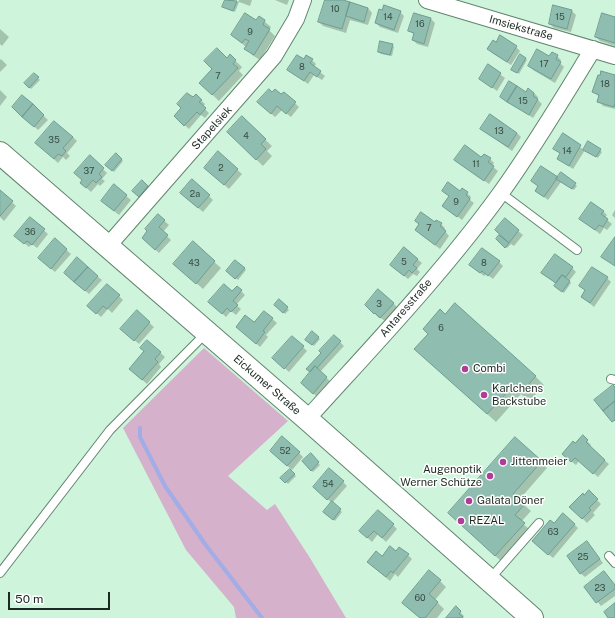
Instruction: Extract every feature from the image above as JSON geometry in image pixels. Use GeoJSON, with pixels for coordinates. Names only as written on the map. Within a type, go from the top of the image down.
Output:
{"type":"FeatureCollection","features":[{"type":"Feature","properties":{"kind":"main road","name":"Eickumer Straße"},"geometry":{"type":"LineString","coordinates":[[0,154],[307,419],[532,618]]}},
{"type":"Feature","properties":{"kind":"street","name":"Stapelsiek"},"geometry":{"type":"LineString","coordinates":[[107,247],[274,56],[296,19],[303,0]]}},
{"type":"Feature","properties":{"kind":"street","name":"Imsiekstraße"},"geometry":{"type":"LineString","coordinates":[[427,0],[615,56]]}},
{"type":"Feature","properties":{"kind":"street","name":"Antaresstraße"},"geometry":{"type":"LineString","coordinates":[[307,419],[443,266],[501,193],[544,129],[593,49]]}},
{"type":"Feature","properties":{"kind":"lane"},"geometry":{"type":"LineString","coordinates":[[501,193],[577,250]]}},
{"type":"Feature","properties":{"kind":"lane"},"geometry":{"type":"LineString","coordinates":[[0,573],[110,430],[206,332]]}},
{"type":"Feature","properties":{"kind":"lane"},"geometry":{"type":"LineString","coordinates":[[489,580],[539,523]]}},
{"type":"Feature","properties":{"kind":"lane"},"geometry":{"type":"LineString","coordinates":[[610,556],[615,563]]}},
{"type":"Feature","properties":{"kind":"shaded area"},"geometry":{"type":"Polygon","coordinates":[[[204,348],[288,421],[228,476],[267,510],[275,504],[346,618],[236,618],[234,607],[186,550],[123,428],[204,348]]]}},
{"type":"Feature","properties":{"kind":"building"},"geometry":{"type":"Polygon","coordinates":[[[225,0],[237,1],[233,11],[222,7],[225,0]]]}},
{"type":"Feature","properties":{"kind":"building"},"geometry":{"type":"Polygon","coordinates":[[[325,0],[343,0],[350,2],[342,29],[318,22],[325,0]]]}},
{"type":"Feature","properties":{"kind":"building"},"geometry":{"type":"Polygon","coordinates":[[[350,2],[368,8],[364,22],[346,16],[350,2]]]}},
{"type":"Feature","properties":{"kind":"building"},"geometry":{"type":"Polygon","coordinates":[[[384,5],[401,11],[394,30],[375,23],[379,9],[382,10],[384,5]]]}},
{"type":"Feature","properties":{"kind":"building"},"geometry":{"type":"Polygon","coordinates":[[[553,5],[572,10],[567,29],[549,24],[553,5]]]}},
{"type":"Feature","properties":{"kind":"building"},"geometry":{"type":"Polygon","coordinates":[[[245,13],[256,20],[259,16],[265,20],[263,25],[270,29],[254,55],[244,49],[249,41],[245,39],[242,43],[231,35],[245,13]]]}},
{"type":"Feature","properties":{"kind":"building"},"geometry":{"type":"Polygon","coordinates":[[[414,13],[431,18],[424,44],[412,40],[414,33],[408,31],[414,13]]]}},
{"type":"Feature","properties":{"kind":"building"},"geometry":{"type":"Polygon","coordinates":[[[602,13],[615,17],[615,43],[595,37],[602,13]]]}},
{"type":"Feature","properties":{"kind":"building"},"geometry":{"type":"Polygon","coordinates":[[[500,35],[517,46],[507,62],[487,49],[493,40],[496,42],[500,35]]]}},
{"type":"Feature","properties":{"kind":"building"},"geometry":{"type":"Polygon","coordinates":[[[380,41],[393,44],[390,55],[378,52],[380,41]]]}},
{"type":"Feature","properties":{"kind":"building"},"geometry":{"type":"Polygon","coordinates":[[[217,48],[227,58],[230,54],[236,60],[233,64],[238,68],[212,95],[199,83],[212,69],[204,61],[217,48]]]}},
{"type":"Feature","properties":{"kind":"building"},"geometry":{"type":"Polygon","coordinates":[[[537,49],[549,56],[552,52],[558,55],[556,59],[561,62],[551,79],[528,66],[537,49]]]}},
{"type":"Feature","properties":{"kind":"building"},"geometry":{"type":"Polygon","coordinates":[[[520,54],[526,58],[517,73],[511,70],[520,54]]]}},
{"type":"Feature","properties":{"kind":"building"},"geometry":{"type":"Polygon","coordinates":[[[297,55],[304,59],[306,55],[313,59],[310,63],[321,71],[317,77],[310,72],[304,81],[287,70],[297,55]]]}},
{"type":"Feature","properties":{"kind":"building"},"geometry":{"type":"Polygon","coordinates":[[[488,64],[501,73],[492,88],[479,79],[488,64]]]}},
{"type":"Feature","properties":{"kind":"building"},"geometry":{"type":"Polygon","coordinates":[[[601,71],[615,75],[614,107],[597,102],[599,95],[592,92],[601,71]]]}},
{"type":"Feature","properties":{"kind":"building"},"geometry":{"type":"Polygon","coordinates":[[[34,73],[39,77],[29,88],[24,83],[34,73]]]}},
{"type":"Feature","properties":{"kind":"building"},"geometry":{"type":"Polygon","coordinates":[[[509,81],[517,86],[507,102],[500,97],[509,81]]]}},
{"type":"Feature","properties":{"kind":"building"},"geometry":{"type":"Polygon","coordinates":[[[517,86],[526,92],[528,88],[534,93],[533,96],[538,99],[529,115],[507,102],[517,86]]]}},
{"type":"Feature","properties":{"kind":"building"},"geometry":{"type":"Polygon","coordinates":[[[269,89],[272,92],[275,89],[281,94],[284,92],[296,102],[286,114],[277,106],[271,114],[257,102],[269,89]]]}},
{"type":"Feature","properties":{"kind":"building"},"geometry":{"type":"Polygon","coordinates":[[[187,93],[193,97],[196,94],[202,100],[199,102],[206,108],[200,115],[197,112],[184,126],[174,116],[181,108],[177,104],[187,93]]]}},
{"type":"Feature","properties":{"kind":"building"},"geometry":{"type":"Polygon","coordinates":[[[22,95],[33,104],[22,117],[12,107],[22,95]]]}},
{"type":"Feature","properties":{"kind":"building"},"geometry":{"type":"Polygon","coordinates":[[[33,104],[44,115],[34,127],[22,117],[33,104]]]}},
{"type":"Feature","properties":{"kind":"building"},"geometry":{"type":"Polygon","coordinates":[[[490,114],[517,133],[508,147],[480,129],[490,114]]]}},
{"type":"Feature","properties":{"kind":"building"},"geometry":{"type":"Polygon","coordinates":[[[242,116],[266,139],[261,144],[266,149],[256,160],[227,132],[242,116]]]}},
{"type":"Feature","properties":{"kind":"building"},"geometry":{"type":"Polygon","coordinates":[[[54,121],[73,137],[63,148],[66,151],[62,156],[58,154],[54,159],[35,143],[54,121]]]}},
{"type":"Feature","properties":{"kind":"building"},"geometry":{"type":"Polygon","coordinates":[[[563,133],[581,145],[569,166],[557,159],[560,153],[553,149],[563,133]]]}},
{"type":"Feature","properties":{"kind":"building"},"geometry":{"type":"Polygon","coordinates":[[[588,141],[601,149],[596,157],[583,150],[588,141]]]}},
{"type":"Feature","properties":{"kind":"building"},"geometry":{"type":"Polygon","coordinates":[[[465,145],[481,157],[484,154],[491,158],[488,162],[494,166],[484,181],[454,160],[465,145]]]}},
{"type":"Feature","properties":{"kind":"building"},"geometry":{"type":"Polygon","coordinates":[[[218,151],[238,169],[224,185],[204,168],[218,151]]]}},
{"type":"Feature","properties":{"kind":"building"},"geometry":{"type":"Polygon","coordinates":[[[116,153],[122,159],[112,171],[105,165],[116,153]]]}},
{"type":"Feature","properties":{"kind":"building"},"geometry":{"type":"Polygon","coordinates":[[[90,155],[104,168],[99,174],[102,177],[96,183],[93,180],[86,188],[80,183],[82,180],[74,173],[90,155]]]}},
{"type":"Feature","properties":{"kind":"building"},"geometry":{"type":"Polygon","coordinates":[[[541,166],[558,177],[544,197],[535,191],[538,186],[531,181],[541,166]]]}},
{"type":"Feature","properties":{"kind":"building"},"geometry":{"type":"Polygon","coordinates":[[[561,172],[576,183],[572,189],[556,179],[561,172]]]}},
{"type":"Feature","properties":{"kind":"building"},"geometry":{"type":"Polygon","coordinates":[[[192,179],[210,195],[198,208],[180,193],[192,179]]]}},
{"type":"Feature","properties":{"kind":"building"},"geometry":{"type":"Polygon","coordinates":[[[142,180],[148,186],[139,197],[132,191],[142,180]]]}},
{"type":"Feature","properties":{"kind":"building"},"geometry":{"type":"Polygon","coordinates":[[[448,182],[460,191],[462,188],[468,192],[466,195],[470,199],[457,217],[442,206],[449,196],[442,191],[448,182]]]}},
{"type":"Feature","properties":{"kind":"building"},"geometry":{"type":"Polygon","coordinates":[[[114,184],[127,195],[114,211],[101,201],[114,184]]]}},
{"type":"Feature","properties":{"kind":"building"},"geometry":{"type":"Polygon","coordinates":[[[0,190],[13,201],[0,216],[0,190]]]}},
{"type":"Feature","properties":{"kind":"building"},"geometry":{"type":"Polygon","coordinates":[[[591,202],[604,211],[601,214],[608,219],[603,227],[599,225],[595,230],[579,219],[591,202]]]}},
{"type":"Feature","properties":{"kind":"building"},"geometry":{"type":"Polygon","coordinates":[[[421,212],[435,222],[436,220],[442,223],[440,226],[446,231],[435,245],[415,230],[419,224],[415,221],[421,212]]]}},
{"type":"Feature","properties":{"kind":"building"},"geometry":{"type":"Polygon","coordinates":[[[158,214],[165,220],[159,227],[168,235],[155,250],[142,238],[147,231],[145,229],[158,214]]]}},
{"type":"Feature","properties":{"kind":"building"},"geometry":{"type":"Polygon","coordinates":[[[30,217],[45,229],[32,245],[27,241],[24,244],[14,236],[30,217]]]}},
{"type":"Feature","properties":{"kind":"building"},"geometry":{"type":"Polygon","coordinates":[[[505,218],[519,230],[509,243],[495,230],[505,218]]]}},
{"type":"Feature","properties":{"kind":"building"},"geometry":{"type":"Polygon","coordinates":[[[499,235],[509,243],[505,248],[496,239],[499,235]]]}},
{"type":"Feature","properties":{"kind":"building"},"geometry":{"type":"Polygon","coordinates":[[[615,237],[615,266],[601,257],[615,237]]]}},
{"type":"Feature","properties":{"kind":"building"},"geometry":{"type":"Polygon","coordinates":[[[55,238],[67,249],[51,269],[38,258],[55,238]]]}},
{"type":"Feature","properties":{"kind":"building"},"geometry":{"type":"Polygon","coordinates":[[[193,241],[215,261],[196,284],[173,264],[193,241]]]}},
{"type":"Feature","properties":{"kind":"building"},"geometry":{"type":"Polygon","coordinates":[[[404,247],[418,259],[413,265],[417,268],[412,273],[409,270],[404,276],[390,265],[404,247]]]}},
{"type":"Feature","properties":{"kind":"building"},"geometry":{"type":"Polygon","coordinates":[[[482,248],[500,261],[488,276],[482,271],[480,273],[469,265],[482,248]]]}},
{"type":"Feature","properties":{"kind":"building"},"geometry":{"type":"Polygon","coordinates":[[[555,254],[573,267],[566,277],[562,275],[556,283],[541,273],[555,254]]]}},
{"type":"Feature","properties":{"kind":"building"},"geometry":{"type":"Polygon","coordinates":[[[77,257],[88,267],[74,282],[64,273],[77,257]]]}},
{"type":"Feature","properties":{"kind":"building"},"geometry":{"type":"Polygon","coordinates":[[[235,260],[245,268],[235,279],[226,271],[235,260]]]}},
{"type":"Feature","properties":{"kind":"building"},"geometry":{"type":"Polygon","coordinates":[[[88,267],[98,276],[85,291],[74,282],[88,267]]]}},
{"type":"Feature","properties":{"kind":"building"},"geometry":{"type":"Polygon","coordinates":[[[592,267],[608,277],[590,303],[581,297],[585,290],[579,286],[592,267]]]}},
{"type":"Feature","properties":{"kind":"building"},"geometry":{"type":"Polygon","coordinates":[[[562,275],[570,281],[562,292],[554,286],[562,275]]]}},
{"type":"Feature","properties":{"kind":"building"},"geometry":{"type":"Polygon","coordinates":[[[107,284],[120,295],[107,309],[103,306],[96,314],[87,306],[107,284]]]}},
{"type":"Feature","properties":{"kind":"building"},"geometry":{"type":"Polygon","coordinates":[[[224,284],[232,291],[237,286],[242,290],[233,301],[238,305],[231,312],[227,308],[222,314],[208,302],[224,284]]]}},
{"type":"Feature","properties":{"kind":"building"},"geometry":{"type":"Polygon","coordinates":[[[378,289],[394,303],[380,318],[365,305],[378,289]]]}},
{"type":"Feature","properties":{"kind":"building"},"geometry":{"type":"Polygon","coordinates":[[[279,299],[288,307],[283,313],[274,305],[279,299]]]}},
{"type":"Feature","properties":{"kind":"building"},"geometry":{"type":"Polygon","coordinates":[[[455,303],[536,376],[520,394],[512,387],[487,414],[414,349],[428,334],[423,329],[440,309],[445,314],[455,303]]]}},
{"type":"Feature","properties":{"kind":"building"},"geometry":{"type":"Polygon","coordinates":[[[137,310],[150,322],[134,341],[120,329],[137,310]]]}},
{"type":"Feature","properties":{"kind":"building"},"geometry":{"type":"Polygon","coordinates":[[[264,311],[273,318],[263,331],[265,332],[256,344],[236,327],[245,315],[254,322],[264,311]]]}},
{"type":"Feature","properties":{"kind":"building"},"geometry":{"type":"Polygon","coordinates":[[[312,331],[319,337],[312,345],[305,340],[312,331]]]}},
{"type":"Feature","properties":{"kind":"building"},"geometry":{"type":"Polygon","coordinates":[[[334,335],[341,341],[317,368],[315,366],[310,372],[306,369],[321,353],[319,351],[334,335]]]}},
{"type":"Feature","properties":{"kind":"building"},"geometry":{"type":"Polygon","coordinates":[[[292,336],[304,346],[284,369],[272,358],[292,336]]]}},
{"type":"Feature","properties":{"kind":"building"},"geometry":{"type":"Polygon","coordinates":[[[147,340],[161,352],[155,359],[158,362],[142,380],[129,369],[144,351],[140,348],[147,340]]]}},
{"type":"Feature","properties":{"kind":"building"},"geometry":{"type":"Polygon","coordinates":[[[315,366],[327,377],[313,394],[301,383],[315,366]]]}},
{"type":"Feature","properties":{"kind":"building"},"geometry":{"type":"Polygon","coordinates":[[[613,385],[615,387],[615,401],[603,411],[594,400],[613,385]]]}},
{"type":"Feature","properties":{"kind":"building"},"geometry":{"type":"Polygon","coordinates":[[[615,401],[615,420],[612,422],[603,411],[615,401]]]}},
{"type":"Feature","properties":{"kind":"building"},"geometry":{"type":"Polygon","coordinates":[[[583,435],[588,440],[586,442],[605,460],[593,474],[575,458],[571,462],[562,454],[573,441],[575,443],[583,435]]]}},
{"type":"Feature","properties":{"kind":"building"},"geometry":{"type":"Polygon","coordinates":[[[282,436],[300,452],[287,466],[270,451],[282,436]]]}},
{"type":"Feature","properties":{"kind":"building"},"geometry":{"type":"Polygon","coordinates":[[[515,437],[542,461],[513,494],[525,504],[515,515],[525,523],[495,556],[448,513],[515,437]]]}},
{"type":"Feature","properties":{"kind":"building"},"geometry":{"type":"Polygon","coordinates":[[[311,453],[319,462],[311,471],[302,461],[311,453]]]}},
{"type":"Feature","properties":{"kind":"building"},"geometry":{"type":"Polygon","coordinates":[[[329,468],[344,481],[327,500],[313,487],[329,468]]]}},
{"type":"Feature","properties":{"kind":"building"},"geometry":{"type":"Polygon","coordinates":[[[290,469],[295,474],[285,483],[280,478],[290,469]]]}},
{"type":"Feature","properties":{"kind":"building"},"geometry":{"type":"Polygon","coordinates":[[[589,490],[598,499],[589,508],[591,510],[582,519],[569,507],[583,493],[584,495],[589,490]]]}},
{"type":"Feature","properties":{"kind":"building"},"geometry":{"type":"Polygon","coordinates":[[[332,501],[341,509],[333,520],[323,512],[332,501]]]}},
{"type":"Feature","properties":{"kind":"building"},"geometry":{"type":"Polygon","coordinates":[[[378,510],[394,524],[382,538],[374,531],[367,538],[359,531],[378,510]]]}},
{"type":"Feature","properties":{"kind":"building"},"geometry":{"type":"Polygon","coordinates":[[[563,513],[575,524],[548,555],[532,541],[550,520],[554,523],[563,513]]]}},
{"type":"Feature","properties":{"kind":"building"},"geometry":{"type":"Polygon","coordinates":[[[587,541],[600,559],[580,574],[567,556],[587,541]]]}},
{"type":"Feature","properties":{"kind":"building"},"geometry":{"type":"Polygon","coordinates":[[[390,546],[396,551],[399,547],[409,554],[393,573],[391,571],[386,577],[367,562],[376,551],[382,556],[390,546]]]}},
{"type":"Feature","properties":{"kind":"building"},"geometry":{"type":"Polygon","coordinates":[[[429,570],[441,580],[429,594],[438,602],[425,618],[420,618],[402,603],[429,570]]]}},
{"type":"Feature","properties":{"kind":"building"},"geometry":{"type":"Polygon","coordinates":[[[604,571],[615,585],[615,589],[596,603],[584,587],[604,571]]]}},
{"type":"Feature","properties":{"kind":"building"},"geometry":{"type":"Polygon","coordinates":[[[615,603],[615,618],[608,618],[604,612],[615,603]]]}},
{"type":"Feature","properties":{"kind":"building"},"geometry":{"type":"Polygon","coordinates":[[[456,606],[461,611],[459,614],[463,617],[446,618],[456,606]]]}},
{"type":"Feature","properties":{"kind":"waterway"},"geometry":{"type":"LineString","coordinates":[[140,428],[140,437],[165,486],[205,544],[262,618]]}},
{"type":"Feature","properties":{"kind":"place","name":"Combi"},"geometry":{"type":"Point","coordinates":[465,369]}},
{"type":"Feature","properties":{"kind":"place","name":"Karlchens Backstube"},"geometry":{"type":"Point","coordinates":[484,395]}},
{"type":"Feature","properties":{"kind":"place","name":"Jittenmeier"},"geometry":{"type":"Point","coordinates":[503,462]}},
{"type":"Feature","properties":{"kind":"place","name":"Augenoptik Werner Schütze"},"geometry":{"type":"Point","coordinates":[490,476]}},
{"type":"Feature","properties":{"kind":"place","name":"Galata Döner"},"geometry":{"type":"Point","coordinates":[469,501]}},
{"type":"Feature","properties":{"kind":"place","name":"REZAL"},"geometry":{"type":"Point","coordinates":[461,521]}}]}
